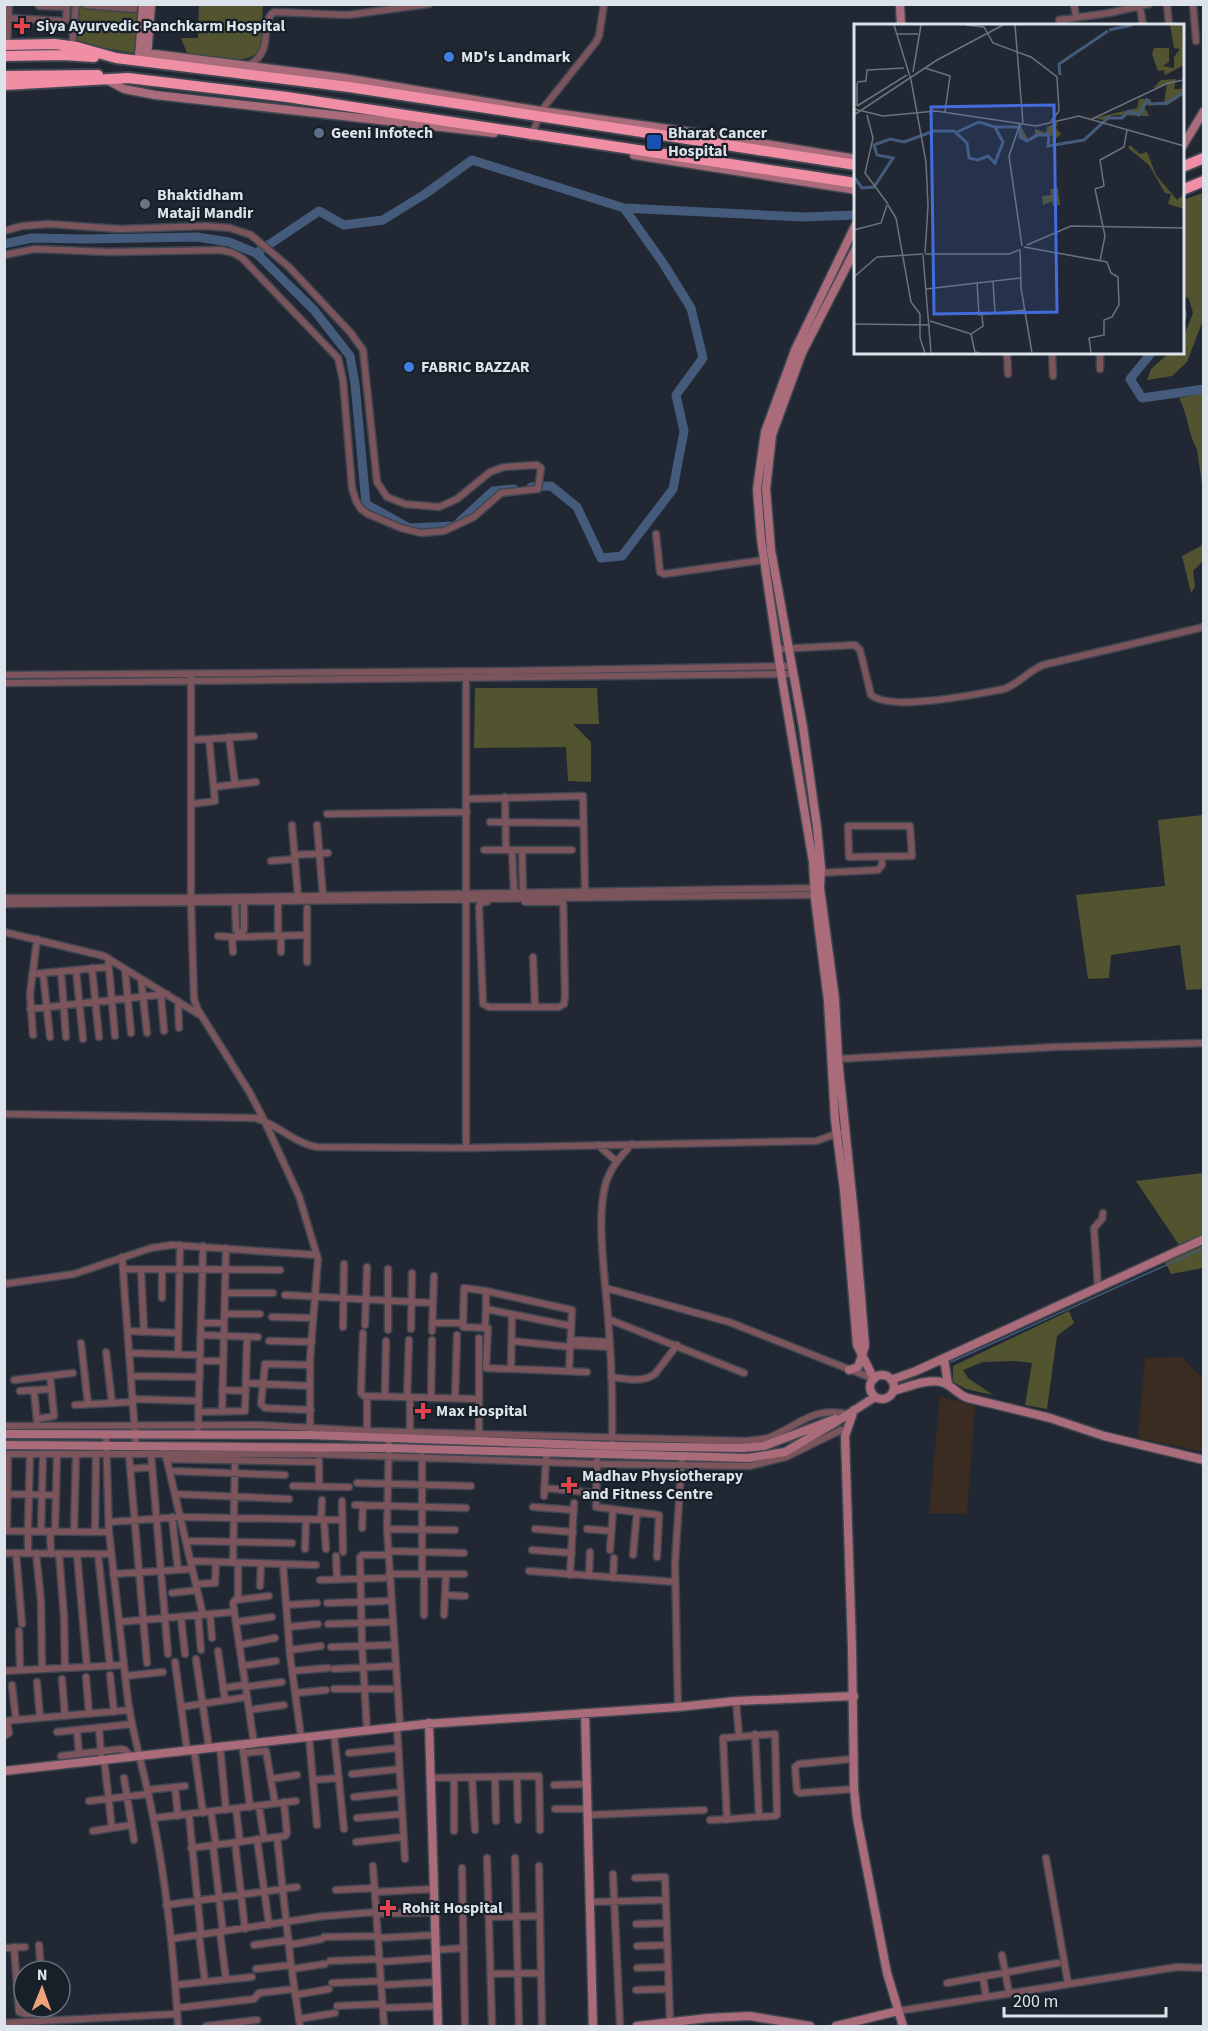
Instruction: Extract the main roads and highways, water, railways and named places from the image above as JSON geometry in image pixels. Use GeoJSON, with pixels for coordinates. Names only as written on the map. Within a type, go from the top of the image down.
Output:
{"type":"FeatureCollection","features":[{"type":"Feature","properties":{"kind":"highway"},"geometry":{"type":"LineString","coordinates":[[6,45],[72,46],[116,58]]}},
{"type":"Feature","properties":{"kind":"highway"},"geometry":{"type":"LineString","coordinates":[[4,56],[143,57],[221,66],[346,83],[445,102],[540,113],[854,165]]}},
{"type":"Feature","properties":{"kind":"highway"},"geometry":{"type":"LineString","coordinates":[[4,76],[83,74],[287,97],[452,124],[854,183]]}},
{"type":"Feature","properties":{"kind":"highway"},"geometry":{"type":"LineString","coordinates":[[4,85],[128,78]]}},
{"type":"Feature","properties":{"kind":"highway"},"geometry":{"type":"LineString","coordinates":[[434,93],[445,102]]}},
{"type":"Feature","properties":{"kind":"highway"},"geometry":{"type":"LineString","coordinates":[[1184,166],[1203,158]]}},
{"type":"Feature","properties":{"kind":"highway"},"geometry":{"type":"LineString","coordinates":[[1184,189],[1203,181]]}},
{"type":"Feature","properties":{"kind":"waterway"},"geometry":{"type":"LineString","coordinates":[[258,252],[319,211],[344,225],[383,220],[425,194],[472,160],[624,208]]}},
{"type":"Feature","properties":{"kind":"waterway"},"geometry":{"type":"LineString","coordinates":[[531,487],[551,486],[577,507],[601,558],[622,556],[673,489],[684,431],[676,395],[703,358],[691,308],[624,208],[804,217],[854,215]]}},
{"type":"Feature","properties":{"kind":"waterway"},"geometry":{"type":"LineString","coordinates":[[4,244],[32,238],[197,237],[229,242],[256,253],[314,310],[350,356],[355,384],[366,504],[409,528],[455,526],[493,491],[514,489]]}},
{"type":"Feature","properties":{"kind":"waterway"},"geometry":{"type":"LineString","coordinates":[[1150,354],[1130,379],[1142,398],[1204,389]]}},
{"type":"Feature","properties":{"kind":"waterway"},"geometry":{"type":"LineString","coordinates":[[951,1362],[1204,1248]]}},
{"type":"Feature","properties":{"kind":"place","name":"Siya Ayurvedic Panchkarm Hospital"},"geometry":{"type":"Point","coordinates":[22,26]}},
{"type":"Feature","properties":{"kind":"place","name":"MD's Landmark"},"geometry":{"type":"Point","coordinates":[449,57]}},
{"type":"Feature","properties":{"kind":"place","name":"Geeni Infotech"},"geometry":{"type":"Point","coordinates":[319,133]}},
{"type":"Feature","properties":{"kind":"place","name":"Bharat Cancer Hospital"},"geometry":{"type":"Point","coordinates":[654,142]}},
{"type":"Feature","properties":{"kind":"place","name":"Bhaktidham Mataji Mandir"},"geometry":{"type":"Point","coordinates":[145,204]}},
{"type":"Feature","properties":{"kind":"place","name":"FABRIC BAZZAR"},"geometry":{"type":"Point","coordinates":[409,367]}},
{"type":"Feature","properties":{"kind":"place","name":"Max Hospital"},"geometry":{"type":"Point","coordinates":[423,1411]}},
{"type":"Feature","properties":{"kind":"place","name":"Madhav Physiotherapy and Fitness Centre"},"geometry":{"type":"Point","coordinates":[569,1485]}},
{"type":"Feature","properties":{"kind":"place","name":"Rohit Hospital"},"geometry":{"type":"Point","coordinates":[388,1908]}}]}
